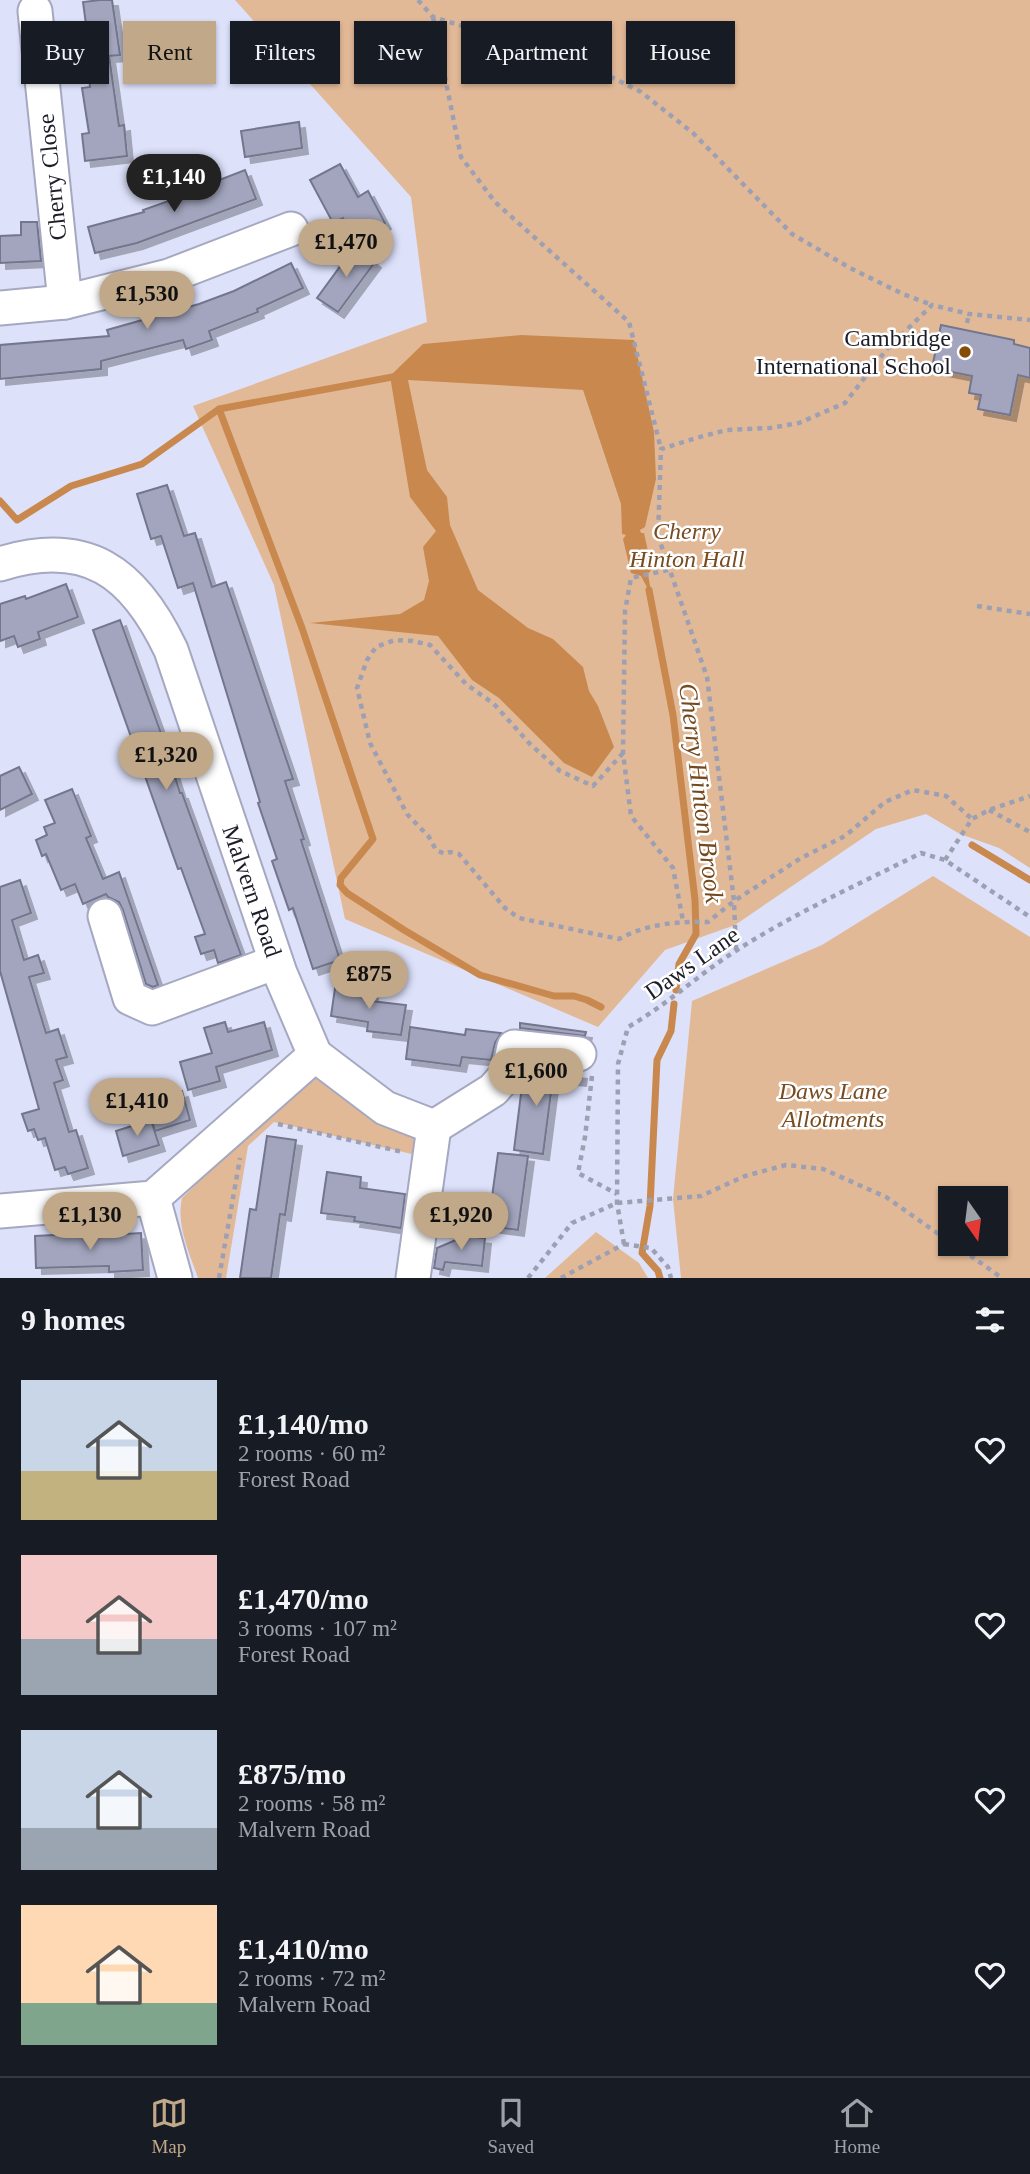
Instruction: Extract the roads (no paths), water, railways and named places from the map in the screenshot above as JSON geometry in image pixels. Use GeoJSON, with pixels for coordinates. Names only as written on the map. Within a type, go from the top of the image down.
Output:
{"type":"FeatureCollection","features":[{"type":"Feature","properties":{"kind":"street","name":"Cherry Close"},"geometry":{"type":"LineString","coordinates":[[35,11],[65,302]]}},
{"type":"Feature","properties":{"kind":"street"},"geometry":{"type":"LineString","coordinates":[[0,308],[65,302],[169,276],[291,229]]}},
{"type":"Feature","properties":{"kind":"street","name":"Malvern Road"},"geometry":{"type":"LineString","coordinates":[[0,564],[28,556],[50,554],[79,557],[103,566],[127,583],[160,627],[175,663],[276,962],[316,1055],[432,1143]]}},
{"type":"Feature","properties":{"kind":"street"},"geometry":{"type":"LineString","coordinates":[[105,916],[130,998],[152,1008],[276,962]]}},
{"type":"Feature","properties":{"kind":"street"},"geometry":{"type":"LineString","coordinates":[[413,1278],[432,1143],[493,1090],[508,1073],[514,1047],[579,1054]]}},
{"type":"Feature","properties":{"kind":"street"},"geometry":{"type":"LineString","coordinates":[[0,1211],[153,1198],[316,1055]]}},
{"type":"Feature","properties":{"kind":"street"},"geometry":{"type":"LineString","coordinates":[[153,1198],[175,1278]]}},
{"type":"Feature","properties":{"kind":"waterway"},"geometry":{"type":"LineString","coordinates":[[0,501],[17,520],[71,486],[142,464],[219,409],[398,376]]}},
{"type":"Feature","properties":{"kind":"waterway"},"geometry":{"type":"LineString","coordinates":[[219,409],[302,628],[373,839],[341,878],[340,885],[347,893],[404,930],[480,975],[554,996],[574,996],[601,1007]]}},
{"type":"Feature","properties":{"kind":"waterway","name":"Cherry Hinton Brook"},"geometry":{"type":"LineString","coordinates":[[649,590],[673,715],[695,900],[696,934],[679,964],[676,990]]}},
{"type":"Feature","properties":{"kind":"waterway"},"geometry":{"type":"LineString","coordinates":[[972,845],[1030,880]]}},
{"type":"Feature","properties":{"kind":"waterway","name":"Cherry Hinton Brook"},"geometry":{"type":"LineString","coordinates":[[660,1278],[658,1271],[642,1253],[650,1206],[657,1060],[671,1031],[674,1004]]}},
{"type":"Feature","properties":{"kind":"place","name":"Cambridge International School"},"geometry":{"type":"Point","coordinates":[965,352]}},
{"type":"Feature","properties":{"kind":"park label","name":"Cherry Hinton Hall"},"geometry":{"type":"Point","coordinates":[687,545]}},
{"type":"Feature","properties":{"kind":"park label","name":"Daws Lane Allotments"},"geometry":{"type":"Point","coordinates":[833,1105]}}]}
